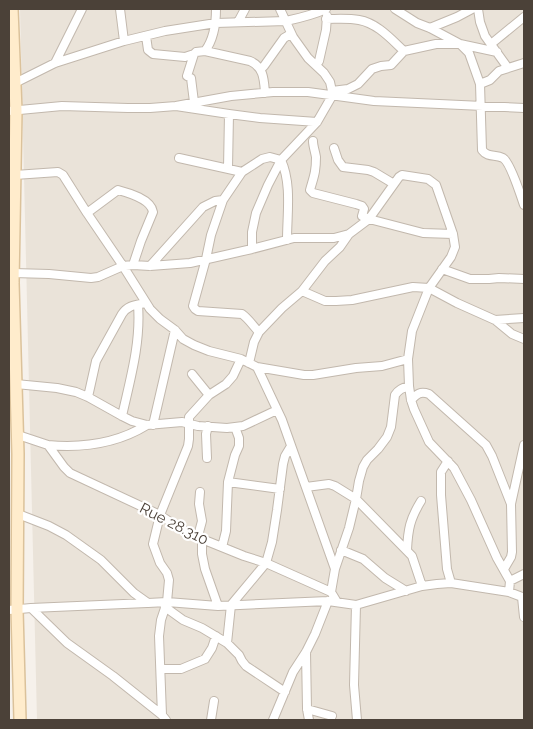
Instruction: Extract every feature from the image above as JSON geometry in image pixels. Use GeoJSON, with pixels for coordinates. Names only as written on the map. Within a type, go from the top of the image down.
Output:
{"type":"FeatureCollection","features":[{"type":"Feature","properties":{"kind":"main road"},"geometry":{"type":"LineString","coordinates":[[12,9],[15,83],[12,111],[15,175],[16,384],[14,428],[18,514],[13,610],[20,720]]}},
{"type":"Feature","properties":{"kind":"street"},"geometry":{"type":"LineString","coordinates":[[55,63],[82,9]]}},
{"type":"Feature","properties":{"kind":"street"},"geometry":{"type":"LineString","coordinates":[[120,9],[124,42]]}},
{"type":"Feature","properties":{"kind":"street"},"geometry":{"type":"LineString","coordinates":[[205,51],[209,46],[216,23],[216,9]]}},
{"type":"Feature","properties":{"kind":"street"},"geometry":{"type":"LineString","coordinates":[[238,22],[245,9]]}},
{"type":"Feature","properties":{"kind":"street"},"geometry":{"type":"LineString","coordinates":[[252,249],[252,232],[256,213],[280,160],[317,122],[332,93],[330,82],[324,73],[308,58],[293,37],[280,9]]}},
{"type":"Feature","properties":{"kind":"street"},"geometry":{"type":"LineString","coordinates":[[15,83],[55,63],[165,31],[216,23],[286,21],[327,9],[326,30],[319,61],[316,65]]}},
{"type":"Feature","properties":{"kind":"street"},"geometry":{"type":"LineString","coordinates":[[395,9],[417,23],[460,44],[470,54],[480,84],[482,150],[484,154],[501,157],[507,162],[524,205]]}},
{"type":"Feature","properties":{"kind":"street"},"geometry":{"type":"LineString","coordinates":[[430,28],[472,9]]}},
{"type":"Feature","properties":{"kind":"street"},"geometry":{"type":"LineString","coordinates":[[478,9],[485,36],[508,68]]}},
{"type":"Feature","properties":{"kind":"street"},"geometry":{"type":"LineString","coordinates":[[490,44],[524,17]]}},
{"type":"Feature","properties":{"kind":"street"},"geometry":{"type":"LineString","coordinates":[[326,19],[359,20],[370,23],[404,51]]}},
{"type":"Feature","properties":{"kind":"street"},"geometry":{"type":"LineString","coordinates":[[261,69],[284,38],[289,35],[293,37]]}},
{"type":"Feature","properties":{"kind":"street"},"geometry":{"type":"LineString","coordinates":[[146,36],[148,50],[153,54],[185,57],[196,52],[205,51],[250,61],[261,69],[266,93]]}},
{"type":"Feature","properties":{"kind":"street"},"geometry":{"type":"LineString","coordinates":[[332,93],[358,84],[372,69],[391,65],[404,51],[436,44],[460,44],[497,52]]}},
{"type":"Feature","properties":{"kind":"street"},"geometry":{"type":"LineString","coordinates":[[194,54],[187,76],[191,78],[194,102]]}},
{"type":"Feature","properties":{"kind":"street"},"geometry":{"type":"LineString","coordinates":[[480,84],[490,80],[499,72],[524,62]]}},
{"type":"Feature","properties":{"kind":"street"},"geometry":{"type":"LineString","coordinates":[[12,111],[62,106],[150,108],[176,106],[231,96],[308,92],[332,93],[374,101],[524,108]]}},
{"type":"Feature","properties":{"kind":"street"},"geometry":{"type":"LineString","coordinates":[[176,106],[260,118],[317,122]]}},
{"type":"Feature","properties":{"kind":"street"},"geometry":{"type":"LineString","coordinates":[[228,168],[229,114]]}},
{"type":"Feature","properties":{"kind":"street"},"geometry":{"type":"LineString","coordinates":[[313,141],[316,170],[310,190],[317,194],[362,206],[364,209],[362,216],[369,219],[423,233],[454,234]]}},
{"type":"Feature","properties":{"kind":"street"},"geometry":{"type":"LineString","coordinates":[[334,148],[338,160],[343,167],[374,172],[394,184]]}},
{"type":"Feature","properties":{"kind":"street"},"geometry":{"type":"LineString","coordinates":[[259,332],[242,314],[198,311],[193,306],[211,235],[223,200],[242,172],[262,159],[270,157],[280,160],[284,168],[287,186],[286,240]]}},
{"type":"Feature","properties":{"kind":"street"},"geometry":{"type":"LineString","coordinates":[[178,158],[242,172]]}},
{"type":"Feature","properties":{"kind":"street"},"geometry":{"type":"LineString","coordinates":[[15,175],[49,172],[61,173],[123,266],[142,304],[176,330],[182,339],[194,346],[249,363],[313,375],[382,366],[408,359]]}},
{"type":"Feature","properties":{"kind":"street"},"geometry":{"type":"LineString","coordinates":[[164,718],[159,636],[169,588],[167,573],[160,563],[153,544],[160,515],[188,446],[189,417],[209,396],[226,384],[249,363],[254,342],[259,332],[282,308],[302,292],[325,261],[340,247],[349,234],[369,219],[398,177],[402,175],[428,179],[436,186],[454,234],[455,242],[454,252],[429,288],[412,331],[408,359],[411,400],[429,442],[454,468],[471,500],[497,558],[510,581],[510,592]]}},
{"type":"Feature","properties":{"kind":"street"},"geometry":{"type":"LineString","coordinates":[[87,213],[118,190],[148,203],[153,212],[133,265]]}},
{"type":"Feature","properties":{"kind":"street"},"geometry":{"type":"LineString","coordinates":[[150,266],[203,207],[215,201],[223,200]]}},
{"type":"Feature","properties":{"kind":"street"},"geometry":{"type":"LineString","coordinates":[[14,273],[92,278],[123,266],[190,263],[286,240],[334,238],[349,234]]}},
{"type":"Feature","properties":{"kind":"street"},"geometry":{"type":"LineString","coordinates":[[442,269],[470,279],[524,279]]}},
{"type":"Feature","properties":{"kind":"street"},"geometry":{"type":"LineString","coordinates":[[302,292],[326,301],[336,301],[352,300],[413,287],[429,288],[495,320],[512,334],[524,339]]}},
{"type":"Feature","properties":{"kind":"street"},"geometry":{"type":"LineString","coordinates":[[88,397],[96,361],[125,309],[129,306],[142,304]]}},
{"type":"Feature","properties":{"kind":"street"},"geometry":{"type":"LineString","coordinates":[[122,416],[137,345],[142,304]]}},
{"type":"Feature","properties":{"kind":"street"},"geometry":{"type":"LineString","coordinates":[[495,320],[524,318]]}},
{"type":"Feature","properties":{"kind":"street"},"geometry":{"type":"LineString","coordinates":[[150,425],[176,330]]}},
{"type":"Feature","properties":{"kind":"street"},"geometry":{"type":"LineString","coordinates":[[249,363],[277,410],[335,569]]}},
{"type":"Feature","properties":{"kind":"street"},"geometry":{"type":"LineString","coordinates":[[192,374],[209,396]]}},
{"type":"Feature","properties":{"kind":"street"},"geometry":{"type":"LineString","coordinates":[[16,384],[76,392],[122,416],[150,425]]}},
{"type":"Feature","properties":{"kind":"street"},"geometry":{"type":"LineString","coordinates":[[273,720],[296,666],[306,652],[332,602],[331,592],[335,569],[356,499],[363,467],[387,437],[391,427],[395,395],[401,389],[409,386]]}},
{"type":"Feature","properties":{"kind":"street"},"geometry":{"type":"LineString","coordinates":[[411,400],[417,394],[423,392],[429,394],[486,445],[511,504]]}},
{"type":"Feature","properties":{"kind":"street"},"geometry":{"type":"LineString","coordinates":[[14,428],[48,445],[77,446],[126,436],[150,425],[182,422],[198,426],[227,428],[243,426],[277,410]]}},
{"type":"Feature","properties":{"kind":"street"},"geometry":{"type":"LineString","coordinates":[[207,458],[206,434],[208,426]]}},
{"type":"Feature","properties":{"kind":"street"},"geometry":{"type":"LineString","coordinates":[[222,548],[226,531],[228,482],[239,446],[235,426]]}},
{"type":"Feature","properties":{"kind":"street","name":"Rue 28.310"},"geometry":{"type":"LineString","coordinates":[[48,445],[70,473],[160,515],[176,526],[222,548],[266,563],[331,592]]}},
{"type":"Feature","properties":{"kind":"street"},"geometry":{"type":"LineString","coordinates":[[504,569],[512,552],[511,504],[524,445]]}},
{"type":"Feature","properties":{"kind":"street"},"geometry":{"type":"LineString","coordinates":[[227,643],[231,605],[266,563],[272,542],[284,456],[291,446]]}},
{"type":"Feature","properties":{"kind":"street"},"geometry":{"type":"LineString","coordinates":[[448,461],[442,472],[441,495],[447,569],[452,583]]}},
{"type":"Feature","properties":{"kind":"street"},"geometry":{"type":"LineString","coordinates":[[228,482],[280,489]]}},
{"type":"Feature","properties":{"kind":"street"},"geometry":{"type":"LineString","coordinates":[[306,487],[328,484],[336,486],[356,499],[412,556],[422,586]]}},
{"type":"Feature","properties":{"kind":"street"},"geometry":{"type":"LineString","coordinates":[[200,492],[202,554],[205,569],[218,606]]}},
{"type":"Feature","properties":{"kind":"street"},"geometry":{"type":"LineString","coordinates":[[407,550],[409,525],[413,513],[421,501]]}},
{"type":"Feature","properties":{"kind":"street"},"geometry":{"type":"LineString","coordinates":[[18,514],[66,535],[102,560],[134,593],[148,602]]}},
{"type":"Feature","properties":{"kind":"street"},"geometry":{"type":"LineString","coordinates":[[341,550],[363,559],[386,578],[406,591]]}},
{"type":"Feature","properties":{"kind":"street"},"geometry":{"type":"LineString","coordinates":[[510,581],[524,574]]}},
{"type":"Feature","properties":{"kind":"street"},"geometry":{"type":"LineString","coordinates":[[13,610],[148,602],[166,605],[218,606],[332,602],[356,605],[422,586],[452,583],[510,592],[523,597],[524,617]]}},
{"type":"Feature","properties":{"kind":"street"},"geometry":{"type":"LineString","coordinates":[[166,605],[183,620],[202,628],[227,643],[239,654],[246,666],[285,692]]}},
{"type":"Feature","properties":{"kind":"street"},"geometry":{"type":"LineString","coordinates":[[356,605],[354,685],[357,720]]}},
{"type":"Feature","properties":{"kind":"street"},"geometry":{"type":"LineString","coordinates":[[32,608],[67,643],[113,676],[164,718]]}},
{"type":"Feature","properties":{"kind":"street"},"geometry":{"type":"LineString","coordinates":[[161,670],[182,669],[205,659],[212,648],[216,636]]}},
{"type":"Feature","properties":{"kind":"street"},"geometry":{"type":"LineString","coordinates":[[306,652],[307,709],[309,720]]}},
{"type":"Feature","properties":{"kind":"street"},"geometry":{"type":"LineString","coordinates":[[211,720],[214,701]]}},
{"type":"Feature","properties":{"kind":"street"},"geometry":{"type":"LineString","coordinates":[[307,709],[332,716]]}},
{"type":"Feature","properties":{"kind":"shaded area"},"geometry":{"type":"Polygon","coordinates":[[[20,9],[524,9],[524,720],[37,720],[20,9]]]}}]}
